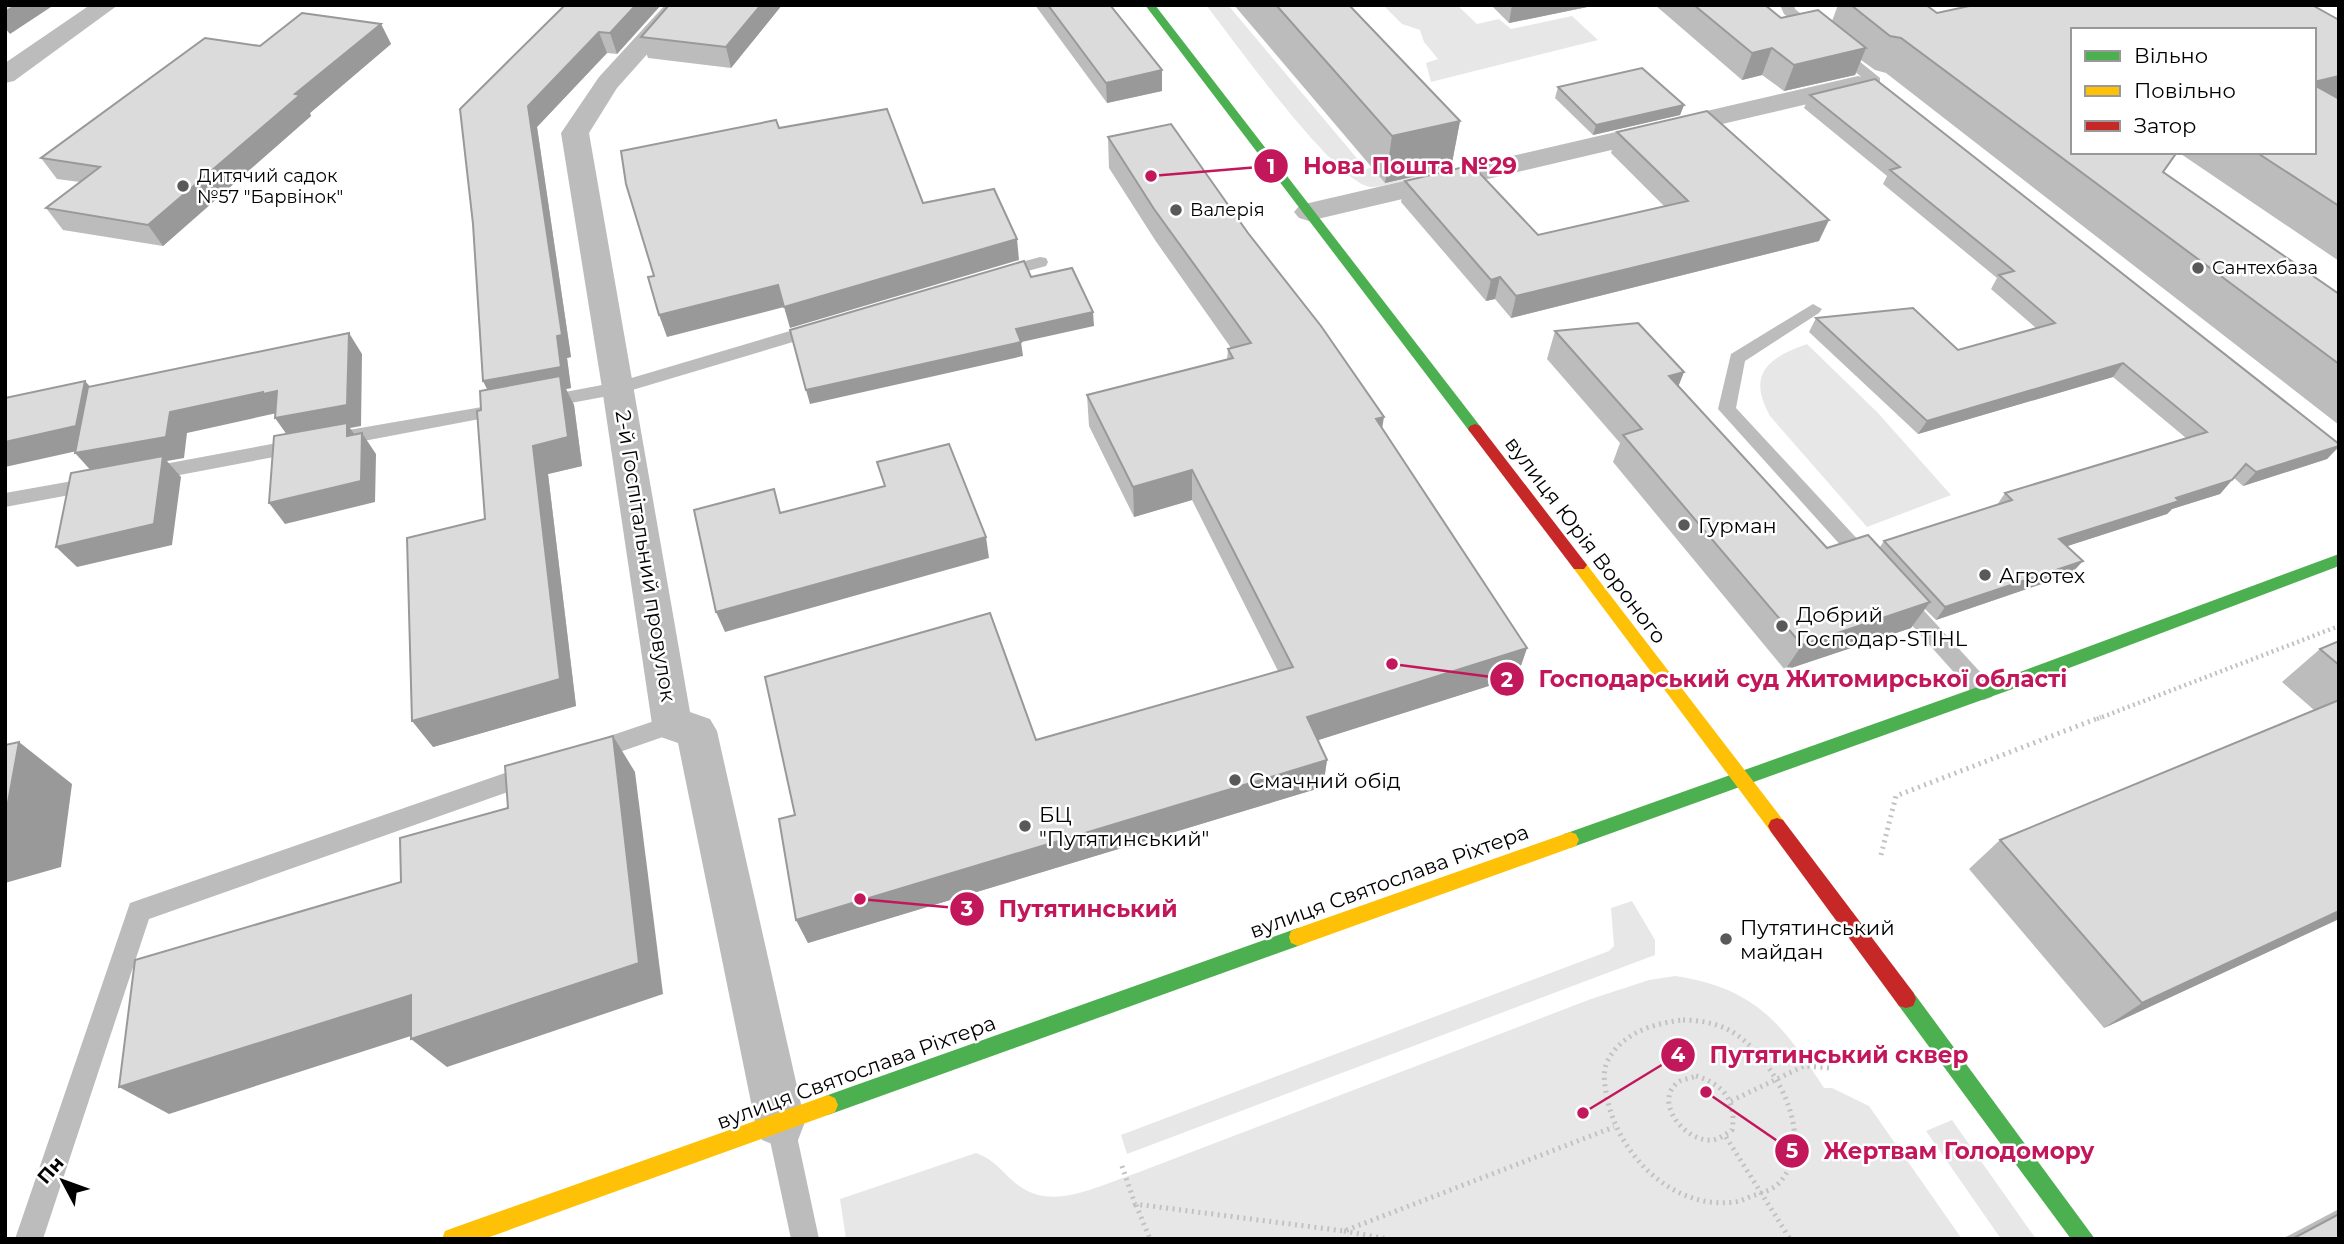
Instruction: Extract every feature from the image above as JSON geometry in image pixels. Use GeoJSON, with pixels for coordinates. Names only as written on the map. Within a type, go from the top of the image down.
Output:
{"type":"FeatureCollection","features":[{"type":"Feature","properties":{"kind":"main road","name":"вулиця Юрія Вороного"},"geometry":{"type":"LineString","coordinates":[[1150,5],[1741,777],[2084,1239]]}},
{"type":"Feature","properties":{"kind":"main road","name":"вулиця Святослава Ріхтера"},"geometry":{"type":"LineString","coordinates":[[453,1239],[1984,691],[2339,560]]}},
{"type":"Feature","properties":{"kind":"street"},"geometry":{"type":"LineString","coordinates":[[5,75],[106,5]]}},
{"type":"Feature","properties":{"kind":"street","name":"2-й Госпітальний провулок"},"geometry":{"type":"LineString","coordinates":[[679,5],[622,66],[580,121],[575,133],[619,388],[672,724],[696,731],[780,1122]]}},
{"type":"Feature","properties":{"kind":"street"},"geometry":{"type":"LineString","coordinates":[[1309,212],[1886,89]]}},
{"type":"Feature","properties":{"kind":"lane"},"geometry":{"type":"LineString","coordinates":[[1787,5],[1789,11],[1886,89]]}},
{"type":"Feature","properties":{"kind":"lane"},"geometry":{"type":"LineString","coordinates":[[974,282],[1040,262]]}},
{"type":"Feature","properties":{"kind":"lane"},"geometry":{"type":"LineString","coordinates":[[1813,309],[1737,358],[1727,409],[1984,691]]}},
{"type":"Feature","properties":{"kind":"lane"},"geometry":{"type":"LineString","coordinates":[[5,500],[619,388],[830,325]]}},
{"type":"Feature","properties":{"kind":"lane"},"geometry":{"type":"LineString","coordinates":[[29,1239],[139,911],[672,724]]}},
{"type":"Feature","properties":{"kind":"lane"},"geometry":{"type":"LineString","coordinates":[[780,1122],[805,1239]]}},
{"type":"Feature","properties":{"kind":"path"},"geometry":{"type":"LineString","coordinates":[[1881,855],[1896,796],[2339,626]]}},
{"type":"Feature","properties":{"kind":"path"},"geometry":{"type":"LineString","coordinates":[[1701,1020],[1722,1026],[1743,1039],[1776,1080],[1792,1118],[1794,1138],[1789,1165],[1774,1187],[1735,1202],[1680,1194],[1645,1171],[1614,1127],[1606,1100],[1604,1080],[1606,1064],[1612,1053],[1628,1040],[1661,1022],[1701,1020]]}},
{"type":"Feature","properties":{"kind":"path"},"geometry":{"type":"LineString","coordinates":[[1731,1101],[1804,1066],[1832,1068]]}},
{"type":"Feature","properties":{"kind":"path"},"geometry":{"type":"LineString","coordinates":[[1696,1076],[1717,1083],[1731,1101],[1735,1121],[1732,1130],[1726,1136],[1705,1141],[1693,1137],[1675,1120],[1669,1098],[1678,1081],[1696,1076]]}},
{"type":"Feature","properties":{"kind":"path"},"geometry":{"type":"LineString","coordinates":[[1344,1231],[1614,1127]]}},
{"type":"Feature","properties":{"kind":"path"},"geometry":{"type":"LineString","coordinates":[[1726,1136],[1790,1239]]}},
{"type":"Feature","properties":{"kind":"path"},"geometry":{"type":"LineString","coordinates":[[1122,1166],[1150,1239]]}},
{"type":"Feature","properties":{"kind":"path"},"geometry":{"type":"LineString","coordinates":[[1135,1204],[1388,1239]]}},
{"type":"Feature","properties":{"kind":"shaded area"},"geometry":{"type":"Polygon","coordinates":[[[1206,5],[1228,5],[1366,169],[1437,153],[1449,168],[1377,187],[1355,180],[1310,137],[1206,5]]]}},
{"type":"Feature","properties":{"kind":"shaded area"},"geometry":{"type":"Polygon","coordinates":[[[1383,5],[1457,5],[1477,24],[1499,19],[1511,29],[1572,16],[1598,40],[1431,82],[1426,63],[1438,59],[1424,42],[1420,30],[1402,24],[1383,5]]]}},
{"type":"Feature","properties":{"kind":"shaded area"},"geometry":{"type":"Polygon","coordinates":[[[1807,344],[1878,413],[1951,495],[1867,527],[1770,416],[1763,401],[1760,389],[1765,370],[1781,355],[1807,344]]]}},
{"type":"Feature","properties":{"kind":"shaded area"},"geometry":{"type":"Polygon","coordinates":[[[1632,901],[1655,940],[1655,955],[1127,1154],[1121,1135],[1609,951],[1614,946],[1611,908],[1632,901]]]}},
{"type":"Feature","properties":{"kind":"shaded area"},"geometry":{"type":"Polygon","coordinates":[[[1675,976],[1726,989],[1764,1012],[1794,1045],[1824,1088],[1832,1088],[1869,1106],[1962,1239],[846,1239],[840,1199],[976,1153],[991,1160],[1017,1185],[1037,1195],[1050,1197],[1079,1193],[1591,999],[1649,980],[1675,976]]]}},
{"type":"Feature","properties":{"kind":"shaded area"},"geometry":{"type":"Polygon","coordinates":[[[1952,1120],[2036,1239],[2001,1239],[1926,1131],[1952,1120]]]}},
{"type":"Feature","properties":{"kind":"building"},"geometry":{"type":"Polygon","coordinates":[[[5,5],[16,5],[5,12],[5,5]]]}},
{"type":"Feature","properties":{"kind":"building"},"geometry":{"type":"Polygon","coordinates":[[[565,5],[636,5],[610,33],[599,32],[528,106],[562,335],[557,336],[561,367],[483,381],[473,224],[460,109],[565,5]]]}},
{"type":"Feature","properties":{"kind":"building"},"geometry":{"type":"Polygon","coordinates":[[[669,5],[761,5],[726,47],[641,37],[669,5]]]}},
{"type":"Feature","properties":{"kind":"building"},"geometry":{"type":"Polygon","coordinates":[[[1048,5],[1110,5],[1162,70],[1106,83],[1048,5]]]}},
{"type":"Feature","properties":{"kind":"building"},"geometry":{"type":"Polygon","coordinates":[[[1276,5],[1349,5],[1460,121],[1392,136],[1276,5]]]}},
{"type":"Feature","properties":{"kind":"building"},"geometry":{"type":"Polygon","coordinates":[[[1694,5],[1765,5],[1781,18],[1818,10],[1866,48],[1794,65],[1772,48],[1752,53],[1694,5]]]}},
{"type":"Feature","properties":{"kind":"building"},"geometry":{"type":"Polygon","coordinates":[[[1851,5],[1926,5],[1937,13],[1974,5],[2312,5],[2339,20],[2339,76],[2316,82],[2316,28],[2071,28],[2071,154],[2176,154],[2163,172],[2339,294],[2339,364],[1901,38],[1890,36],[1851,5]]]}},
{"type":"Feature","properties":{"kind":"building"},"geometry":{"type":"Polygon","coordinates":[[[302,13],[381,24],[295,94],[300,95],[148,225],[46,208],[100,167],[41,158],[205,38],[260,46],[302,13]]]}},
{"type":"Feature","properties":{"kind":"building"},"geometry":{"type":"Polygon","coordinates":[[[1642,68],[1684,105],[1596,125],[1558,87],[1642,68]]]}},
{"type":"Feature","properties":{"kind":"building"},"geometry":{"type":"Polygon","coordinates":[[[1875,79],[2339,446],[2256,472],[2246,464],[2232,480],[2176,498],[2179,501],[2059,539],[2083,561],[1945,607],[1884,541],[2012,500],[2005,493],[2207,432],[2123,363],[1927,421],[1816,318],[1913,308],[1958,350],[2055,323],[1999,275],[2014,271],[1890,170],[1900,167],[1810,95],[1875,79]]]}},
{"type":"Feature","properties":{"kind":"building"},"geometry":{"type":"Polygon","coordinates":[[[2316,86],[2339,99],[2339,206],[2259,154],[2316,154],[2316,86]]]}},
{"type":"Feature","properties":{"kind":"building"},"geometry":{"type":"Polygon","coordinates":[[[887,109],[923,203],[994,189],[1017,239],[784,307],[778,285],[659,315],[648,277],[654,276],[626,184],[621,151],[776,120],[779,128],[887,109]]]}},
{"type":"Feature","properties":{"kind":"building"},"geometry":{"type":"Polygon","coordinates":[[[1707,111],[1829,220],[1516,296],[1500,277],[1491,280],[1405,181],[1472,165],[1538,235],[1688,201],[1617,132],[1707,111]]]}},
{"type":"Feature","properties":{"kind":"building"},"geometry":{"type":"Polygon","coordinates":[[[1171,124],[1248,233],[1321,326],[1384,417],[1376,419],[1527,648],[1307,717],[1327,760],[796,920],[779,819],[795,815],[765,677],[990,613],[1036,740],[1293,667],[1192,470],[1133,487],[1087,395],[1233,358],[1228,349],[1251,343],[1154,209],[1108,137],[1171,124]]]}},
{"type":"Feature","properties":{"kind":"building"},"geometry":{"type":"Polygon","coordinates":[[[1024,261],[1031,277],[1072,268],[1093,312],[1016,329],[1021,342],[806,390],[790,330],[1024,261]]]}},
{"type":"Feature","properties":{"kind":"building"},"geometry":{"type":"Polygon","coordinates":[[[1638,323],[1684,372],[1669,376],[1827,548],[1868,535],[1930,602],[1802,645],[1623,435],[1642,429],[1555,331],[1638,323]]]}},
{"type":"Feature","properties":{"kind":"building"},"geometry":{"type":"Polygon","coordinates":[[[349,333],[347,405],[275,418],[277,391],[263,392],[170,412],[166,437],[75,453],[88,387],[349,333]]]}},
{"type":"Feature","properties":{"kind":"building"},"geometry":{"type":"Polygon","coordinates":[[[560,376],[568,437],[533,446],[560,679],[412,721],[407,538],[485,519],[477,411],[481,410],[480,391],[560,376]]]}},
{"type":"Feature","properties":{"kind":"building"},"geometry":{"type":"Polygon","coordinates":[[[85,381],[76,426],[5,442],[5,398],[85,381]]]}},
{"type":"Feature","properties":{"kind":"building"},"geometry":{"type":"Polygon","coordinates":[[[347,423],[347,436],[362,433],[361,481],[269,503],[274,436],[347,423]]]}},
{"type":"Feature","properties":{"kind":"building"},"geometry":{"type":"Polygon","coordinates":[[[949,444],[986,537],[716,612],[694,510],[774,489],[780,513],[885,486],[877,462],[949,444]]]}},
{"type":"Feature","properties":{"kind":"building"},"geometry":{"type":"Polygon","coordinates":[[[163,456],[154,524],[56,547],[71,473],[163,456]]]}},
{"type":"Feature","properties":{"kind":"building"},"geometry":{"type":"Polygon","coordinates":[[[2339,641],[2339,665],[2320,649],[2339,641]]]}},
{"type":"Feature","properties":{"kind":"building"},"geometry":{"type":"Polygon","coordinates":[[[2339,700],[2339,911],[2142,1003],[2000,840],[2339,700]]]}},
{"type":"Feature","properties":{"kind":"building"},"geometry":{"type":"Polygon","coordinates":[[[613,736],[639,963],[411,1039],[411,995],[119,1087],[135,960],[401,882],[400,838],[508,808],[505,766],[613,736]]]}},
{"type":"Feature","properties":{"kind":"building"},"geometry":{"type":"Polygon","coordinates":[[[19,742],[5,819],[5,745],[19,742]]]}},
{"type":"Feature","properties":{"kind":"building"},"geometry":{"type":"Polygon","coordinates":[[[2339,1214],[2339,1239],[2294,1238],[2339,1214]]]}},
{"type":"Feature","properties":{"kind":"traffic: fast"},"geometry":{"type":"LineString","coordinates":[[1150,5],[1475,429]]}},
{"type":"Feature","properties":{"kind":"traffic: fast"},"geometry":{"type":"LineString","coordinates":[[1570,840],[2026,677],[2339,560]]}},
{"type":"Feature","properties":{"kind":"traffic: fast"},"geometry":{"type":"LineString","coordinates":[[828,1105],[1298,937]]}},
{"type":"Feature","properties":{"kind":"traffic: fast"},"geometry":{"type":"LineString","coordinates":[[1906,999],[2084,1239]]}},
{"type":"Feature","properties":{"kind":"traffic: slow"},"geometry":{"type":"LineString","coordinates":[[1579,565],[1777,826]]}},
{"type":"Feature","properties":{"kind":"traffic: slow"},"geometry":{"type":"LineString","coordinates":[[1298,937],[1570,840]]}},
{"type":"Feature","properties":{"kind":"traffic: slow"},"geometry":{"type":"LineString","coordinates":[[453,1239],[828,1105]]}},
{"type":"Feature","properties":{"kind":"traffic: jam"},"geometry":{"type":"LineString","coordinates":[[1475,429],[1579,565]]}},
{"type":"Feature","properties":{"kind":"traffic: jam"},"geometry":{"type":"LineString","coordinates":[[1777,826],[1906,999]]}},
{"type":"Feature","properties":{"kind":"place","name":"Нова Пошта №29"},"geometry":{"type":"Point","coordinates":[1151,176]}},
{"type":"Feature","properties":{"kind":"place","name":"Дитячий садок №57 \"Барвінок\""},"geometry":{"type":"Point","coordinates":[183,186]}},
{"type":"Feature","properties":{"kind":"place","name":"Валерія"},"geometry":{"type":"Point","coordinates":[1176,210]}},
{"type":"Feature","properties":{"kind":"place","name":"Сантехбаза"},"geometry":{"type":"Point","coordinates":[2198,268]}},
{"type":"Feature","properties":{"kind":"place","name":"Гурман"},"geometry":{"type":"Point","coordinates":[1684,525]}},
{"type":"Feature","properties":{"kind":"place","name":"Агротех"},"geometry":{"type":"Point","coordinates":[1985,575]}},
{"type":"Feature","properties":{"kind":"place","name":"Добрий Господар-STIHL"},"geometry":{"type":"Point","coordinates":[1782,626]}},
{"type":"Feature","properties":{"kind":"place","name":"Господарський суд Житомирської області"},"geometry":{"type":"Point","coordinates":[1392,664]}},
{"type":"Feature","properties":{"kind":"place","name":"Смачний обід"},"geometry":{"type":"Point","coordinates":[1235,780]}},
{"type":"Feature","properties":{"kind":"place","name":"БЦ \"Путятинський\""},"geometry":{"type":"Point","coordinates":[1025,826]}},
{"type":"Feature","properties":{"kind":"place","name":"Путятинський"},"geometry":{"type":"Point","coordinates":[860,899]}},
{"type":"Feature","properties":{"kind":"place","name":"Путятинський майдан"},"geometry":{"type":"Point","coordinates":[1726,939]}},
{"type":"Feature","properties":{"kind":"place","name":"Жертвам Голодомору"},"geometry":{"type":"Point","coordinates":[1706,1092]}},
{"type":"Feature","properties":{"kind":"place","name":"Путятинський сквер"},"geometry":{"type":"Point","coordinates":[1583,1113]}}]}
